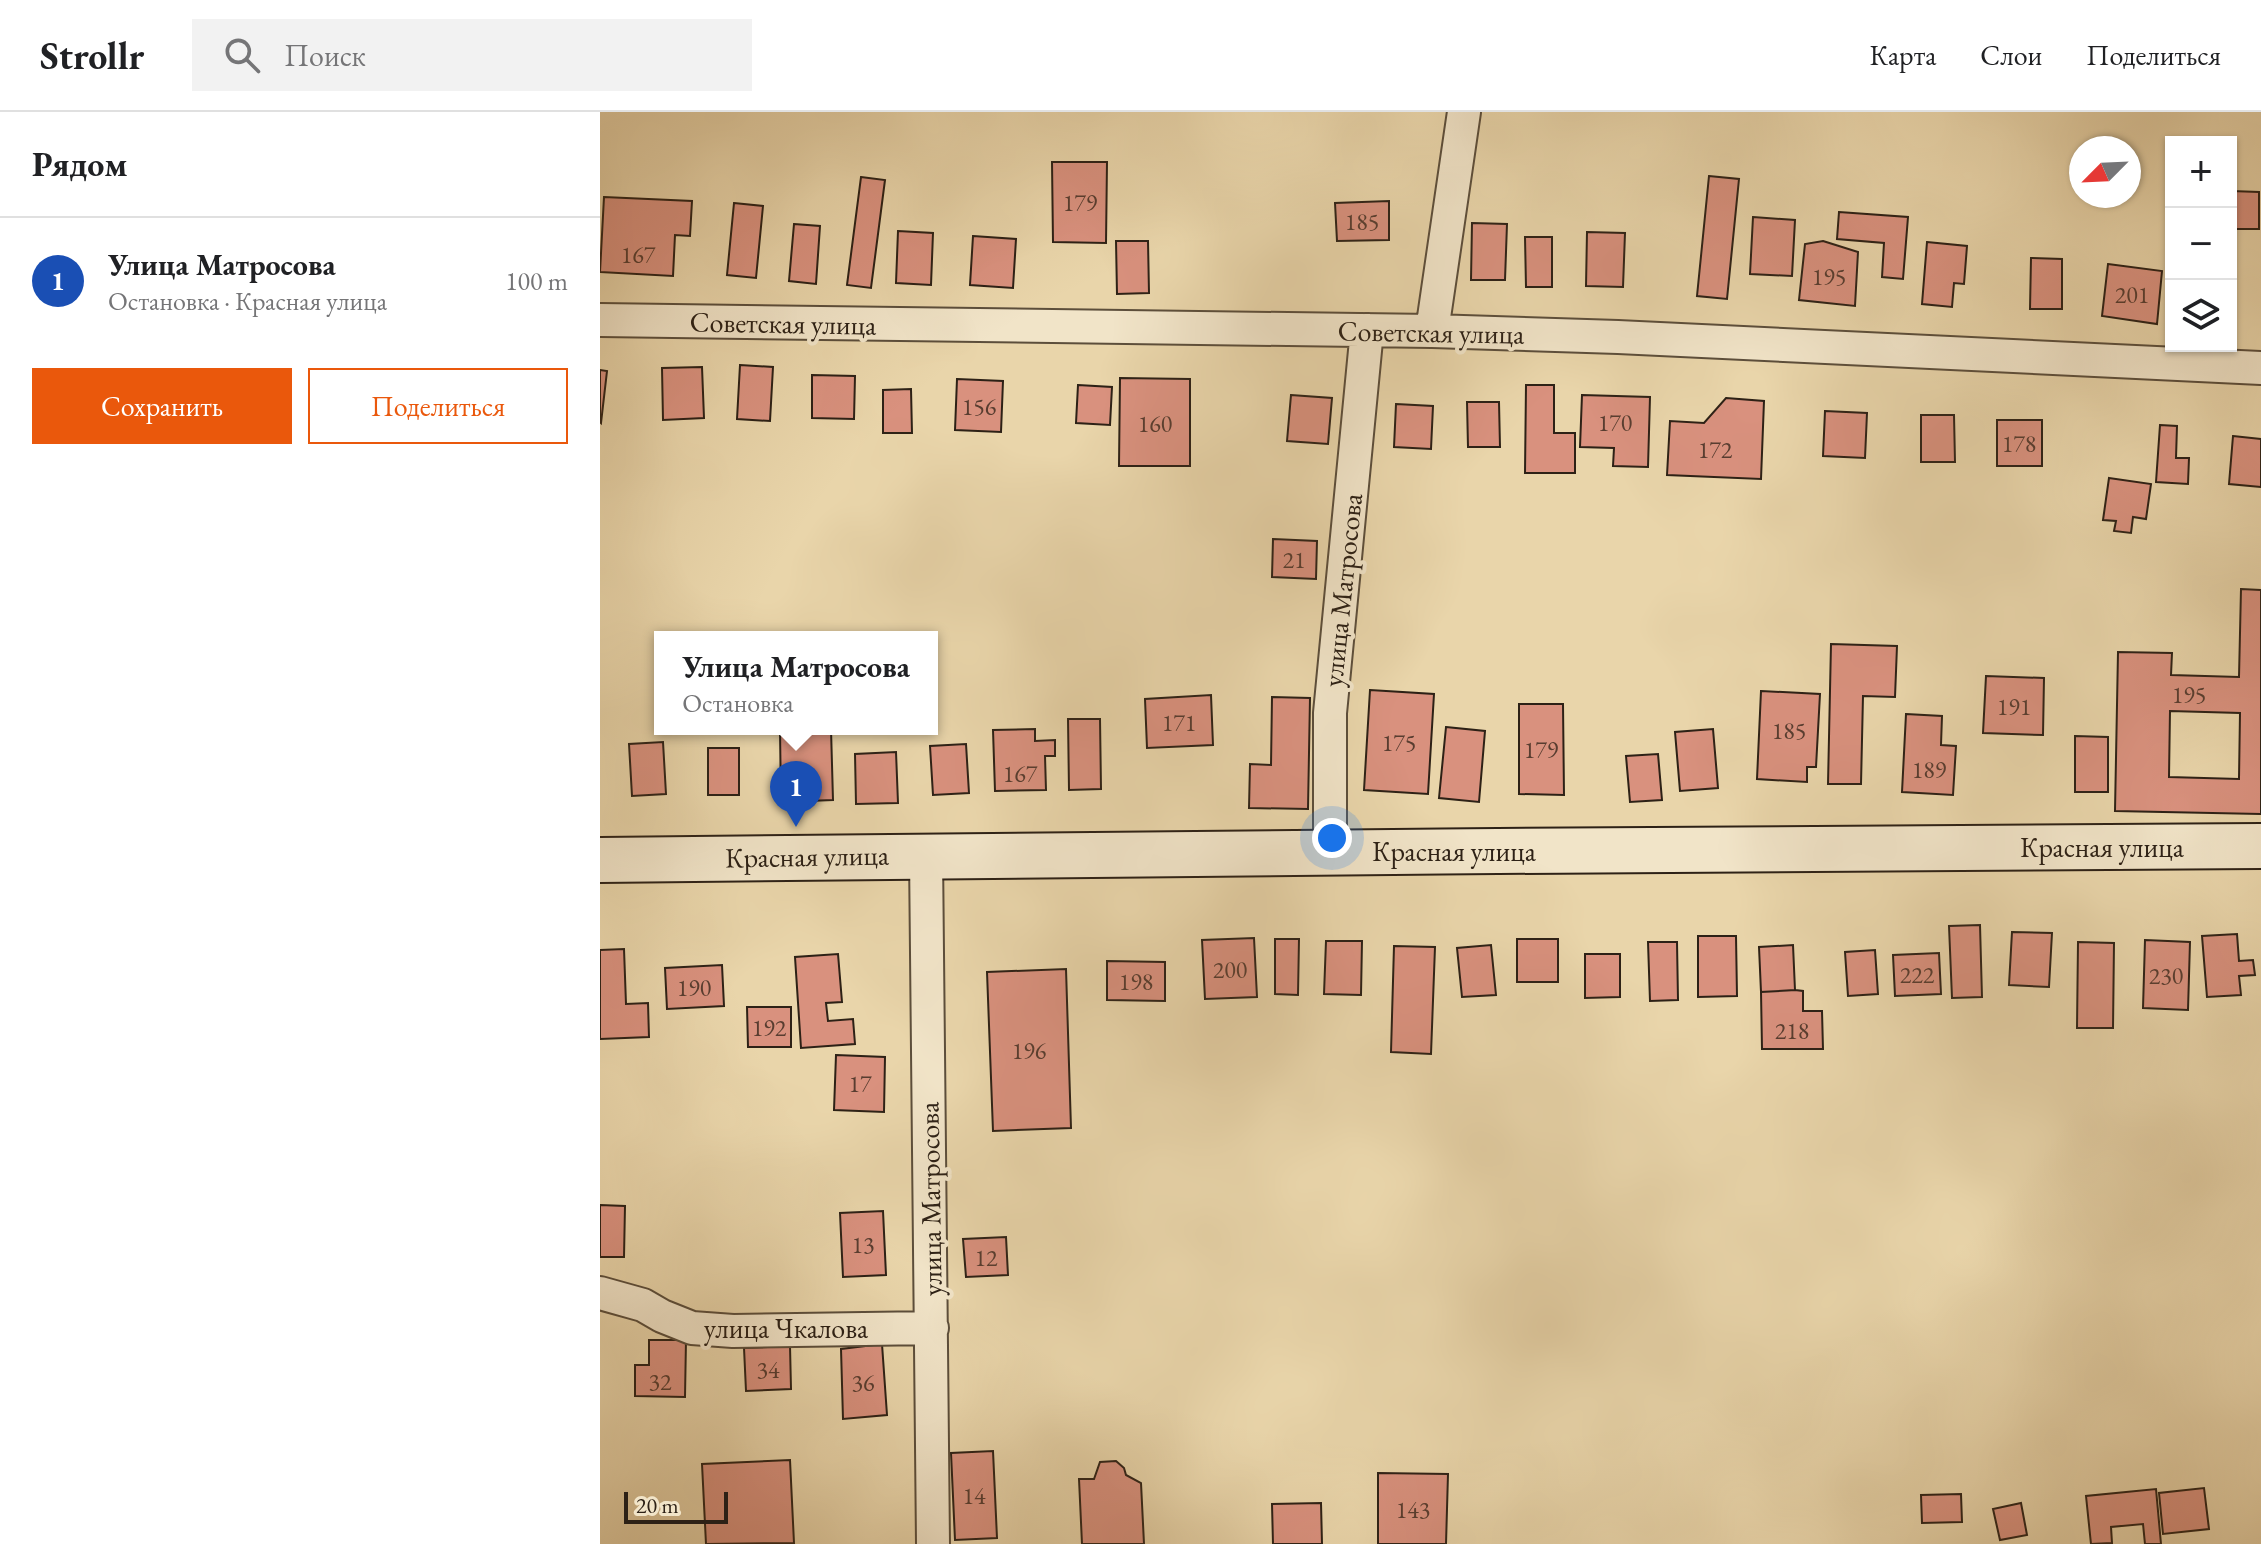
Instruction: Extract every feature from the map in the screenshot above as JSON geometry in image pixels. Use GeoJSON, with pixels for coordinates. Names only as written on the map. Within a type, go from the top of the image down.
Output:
{"type":"FeatureCollection","features":[{"type":"Feature","properties":{"kind":"street"},"geometry":{"type":"LineString","coordinates":[[1432,331],[1464,112]]}},
{"type":"Feature","properties":{"kind":"street","name":"Советская улица"},"geometry":{"type":"LineString","coordinates":[[600,320],[1432,331],[1725,341],[2261,368]]}},
{"type":"Feature","properties":{"kind":"street","name":"улица Матросова"},"geometry":{"type":"LineString","coordinates":[[1330,851],[1330,713],[1367,330]]}},
{"type":"Feature","properties":{"kind":"street","name":"Красная улица"},"geometry":{"type":"LineString","coordinates":[[600,860],[926,854],[2261,846]]}},
{"type":"Feature","properties":{"kind":"street","name":"улица Матросова"},"geometry":{"type":"LineString","coordinates":[[926,854],[933,1544]]}},
{"type":"Feature","properties":{"kind":"street","name":"улица Чкалова"},"geometry":{"type":"LineString","coordinates":[[600,1293],[643,1305],[692,1328],[733,1331],[932,1328]]}},
{"type":"Feature","properties":{"kind":"building"},"geometry":{"type":"Polygon","coordinates":[[[1052,162],[1107,162],[1106,243],[1053,242],[1052,162]]]}},
{"type":"Feature","properties":{"kind":"building"},"geometry":{"type":"Polygon","coordinates":[[[1709,176],[1739,179],[1727,299],[1697,296],[1709,176]]]}},
{"type":"Feature","properties":{"kind":"building"},"geometry":{"type":"Polygon","coordinates":[[[861,177],[885,180],[871,288],[847,285],[861,177]]]}},
{"type":"Feature","properties":{"kind":"building"},"geometry":{"type":"Polygon","coordinates":[[[2237,191],[2259,192],[2259,229],[2237,229],[2237,191]]]}},
{"type":"Feature","properties":{"kind":"building"},"geometry":{"type":"Polygon","coordinates":[[[604,197],[692,201],[690,236],[675,235],[673,276],[600,272],[604,197]]]}},
{"type":"Feature","properties":{"kind":"building"},"geometry":{"type":"Polygon","coordinates":[[[1389,201],[1389,240],[1337,241],[1335,203],[1389,201]]]}},
{"type":"Feature","properties":{"kind":"building"},"geometry":{"type":"Polygon","coordinates":[[[734,203],[763,206],[756,278],[727,275],[734,203]]]}},
{"type":"Feature","properties":{"kind":"building"},"geometry":{"type":"Polygon","coordinates":[[[1839,212],[1908,217],[1903,279],[1882,277],[1884,243],[1837,239],[1839,212]]]}},
{"type":"Feature","properties":{"kind":"building"},"geometry":{"type":"Polygon","coordinates":[[[1753,217],[1795,220],[1792,276],[1750,274],[1753,217]]]}},
{"type":"Feature","properties":{"kind":"building"},"geometry":{"type":"Polygon","coordinates":[[[1472,223],[1507,224],[1505,280],[1471,280],[1472,223]]]}},
{"type":"Feature","properties":{"kind":"building"},"geometry":{"type":"Polygon","coordinates":[[[794,224],[820,226],[816,284],[789,281],[794,224]]]}},
{"type":"Feature","properties":{"kind":"building"},"geometry":{"type":"Polygon","coordinates":[[[898,231],[933,233],[931,285],[896,283],[898,231]]]}},
{"type":"Feature","properties":{"kind":"building"},"geometry":{"type":"Polygon","coordinates":[[[1587,232],[1625,233],[1623,287],[1586,286],[1587,232]]]}},
{"type":"Feature","properties":{"kind":"building"},"geometry":{"type":"Polygon","coordinates":[[[973,236],[1016,239],[1013,288],[970,285],[973,236]]]}},
{"type":"Feature","properties":{"kind":"building"},"geometry":{"type":"Polygon","coordinates":[[[1525,237],[1552,237],[1552,287],[1526,287],[1525,237]]]}},
{"type":"Feature","properties":{"kind":"building"},"geometry":{"type":"Polygon","coordinates":[[[1116,241],[1148,241],[1149,293],[1117,294],[1116,241]]]}},
{"type":"Feature","properties":{"kind":"building"},"geometry":{"type":"Polygon","coordinates":[[[1823,241],[1858,252],[1855,306],[1799,300],[1805,244],[1823,241]]]}},
{"type":"Feature","properties":{"kind":"building"},"geometry":{"type":"Polygon","coordinates":[[[1927,242],[1967,246],[1964,284],[1954,283],[1952,307],[1922,304],[1927,242]]]}},
{"type":"Feature","properties":{"kind":"building"},"geometry":{"type":"Polygon","coordinates":[[[2031,258],[2062,259],[2062,309],[2030,309],[2031,258]]]}},
{"type":"Feature","properties":{"kind":"building"},"geometry":{"type":"Polygon","coordinates":[[[2108,264],[2162,271],[2157,324],[2102,316],[2108,264]]]}},
{"type":"Feature","properties":{"kind":"building"},"geometry":{"type":"Polygon","coordinates":[[[740,365],[773,367],[770,421],[737,419],[740,365]]]}},
{"type":"Feature","properties":{"kind":"building"},"geometry":{"type":"Polygon","coordinates":[[[702,367],[704,418],[663,420],[662,368],[702,367]]]}},
{"type":"Feature","properties":{"kind":"building"},"geometry":{"type":"Polygon","coordinates":[[[600,370],[607,371],[601,423],[600,422],[600,370]]]}},
{"type":"Feature","properties":{"kind":"building"},"geometry":{"type":"Polygon","coordinates":[[[812,375],[855,376],[854,419],[812,418],[812,375]]]}},
{"type":"Feature","properties":{"kind":"building"},"geometry":{"type":"Polygon","coordinates":[[[1120,378],[1190,379],[1190,466],[1119,466],[1120,378]]]}},
{"type":"Feature","properties":{"kind":"building"},"geometry":{"type":"Polygon","coordinates":[[[957,379],[1003,381],[1001,432],[955,430],[957,379]]]}},
{"type":"Feature","properties":{"kind":"building"},"geometry":{"type":"Polygon","coordinates":[[[1078,385],[1112,387],[1110,425],[1076,423],[1078,385]]]}},
{"type":"Feature","properties":{"kind":"building"},"geometry":{"type":"Polygon","coordinates":[[[1526,385],[1554,385],[1554,433],[1575,433],[1575,473],[1525,473],[1526,385]]]}},
{"type":"Feature","properties":{"kind":"building"},"geometry":{"type":"Polygon","coordinates":[[[911,389],[912,433],[883,433],[883,390],[911,389]]]}},
{"type":"Feature","properties":{"kind":"building"},"geometry":{"type":"Polygon","coordinates":[[[1291,395],[1332,398],[1328,444],[1287,441],[1291,395]]]}},
{"type":"Feature","properties":{"kind":"building"},"geometry":{"type":"Polygon","coordinates":[[[1582,395],[1650,397],[1648,467],[1613,466],[1614,448],[1580,447],[1582,395]]]}},
{"type":"Feature","properties":{"kind":"building"},"geometry":{"type":"Polygon","coordinates":[[[1726,398],[1764,401],[1761,479],[1667,475],[1670,421],[1704,423],[1726,398]]]}},
{"type":"Feature","properties":{"kind":"building"},"geometry":{"type":"Polygon","coordinates":[[[1467,402],[1499,402],[1500,447],[1468,447],[1467,402]]]}},
{"type":"Feature","properties":{"kind":"building"},"geometry":{"type":"Polygon","coordinates":[[[1396,404],[1433,406],[1431,449],[1394,447],[1396,404]]]}},
{"type":"Feature","properties":{"kind":"building"},"geometry":{"type":"Polygon","coordinates":[[[1825,411],[1867,413],[1865,458],[1823,456],[1825,411]]]}},
{"type":"Feature","properties":{"kind":"building"},"geometry":{"type":"Polygon","coordinates":[[[1921,415],[1954,415],[1955,462],[1921,462],[1921,415]]]}},
{"type":"Feature","properties":{"kind":"building"},"geometry":{"type":"Polygon","coordinates":[[[1997,420],[2042,420],[2042,466],[1997,466],[1997,420]]]}},
{"type":"Feature","properties":{"kind":"building"},"geometry":{"type":"Polygon","coordinates":[[[2160,425],[2177,426],[2176,458],[2189,458],[2188,484],[2156,482],[2160,425]]]}},
{"type":"Feature","properties":{"kind":"building"},"geometry":{"type":"Polygon","coordinates":[[[2233,436],[2261,439],[2261,487],[2229,484],[2233,436]]]}},
{"type":"Feature","properties":{"kind":"building"},"geometry":{"type":"Polygon","coordinates":[[[2109,478],[2151,484],[2146,519],[2133,517],[2131,533],[2114,531],[2116,521],[2103,520],[2109,478]]]}},
{"type":"Feature","properties":{"kind":"building"},"geometry":{"type":"Polygon","coordinates":[[[1273,539],[1317,541],[1316,579],[1272,577],[1273,539]]]}},
{"type":"Feature","properties":{"kind":"building"},"geometry":{"type":"Polygon","coordinates":[[[2241,589],[2261,590],[2261,814],[2115,811],[2118,652],[2172,653],[2171,675],[2239,677],[2241,589]],[[2170,711],[2169,777],[2239,779],[2240,713],[2170,711]]]}},
{"type":"Feature","properties":{"kind":"building"},"geometry":{"type":"Polygon","coordinates":[[[1831,644],[1897,646],[1895,697],[1863,696],[1861,784],[1828,784],[1831,644]]]}},
{"type":"Feature","properties":{"kind":"building"},"geometry":{"type":"Polygon","coordinates":[[[1986,676],[2044,678],[2043,735],[1983,733],[1986,676]]]}},
{"type":"Feature","properties":{"kind":"building"},"geometry":{"type":"Polygon","coordinates":[[[1370,690],[1434,694],[1428,794],[1364,790],[1370,690]]]}},
{"type":"Feature","properties":{"kind":"building"},"geometry":{"type":"Polygon","coordinates":[[[1761,691],[1820,694],[1816,767],[1807,767],[1807,782],[1757,779],[1761,691]]]}},
{"type":"Feature","properties":{"kind":"building"},"geometry":{"type":"Polygon","coordinates":[[[1211,695],[1213,745],[1147,748],[1145,699],[1211,695]]]}},
{"type":"Feature","properties":{"kind":"building"},"geometry":{"type":"Polygon","coordinates":[[[1272,697],[1310,698],[1308,809],[1249,808],[1250,764],[1271,765],[1272,697]]]}},
{"type":"Feature","properties":{"kind":"building"},"geometry":{"type":"Polygon","coordinates":[[[1519,704],[1563,704],[1564,795],[1519,794],[1519,704]]]}},
{"type":"Feature","properties":{"kind":"building"},"geometry":{"type":"Polygon","coordinates":[[[1906,714],[1942,716],[1941,745],[1956,746],[1953,795],[1902,792],[1906,714]]]}},
{"type":"Feature","properties":{"kind":"building"},"geometry":{"type":"Polygon","coordinates":[[[1068,719],[1100,719],[1101,789],[1069,790],[1068,719]]]}},
{"type":"Feature","properties":{"kind":"building"},"geometry":{"type":"Polygon","coordinates":[[[1446,727],[1485,731],[1479,802],[1439,798],[1446,727]]]}},
{"type":"Feature","properties":{"kind":"building"},"geometry":{"type":"Polygon","coordinates":[[[1035,729],[1035,741],[1055,740],[1055,756],[1045,756],[1046,790],[995,791],[993,730],[1035,729]]]}},
{"type":"Feature","properties":{"kind":"building"},"geometry":{"type":"Polygon","coordinates":[[[1713,729],[1718,788],[1680,791],[1675,732],[1713,729]]]}},
{"type":"Feature","properties":{"kind":"building"},"geometry":{"type":"Polygon","coordinates":[[[780,735],[831,735],[833,800],[781,802],[780,735]]]}},
{"type":"Feature","properties":{"kind":"building"},"geometry":{"type":"Polygon","coordinates":[[[2075,736],[2108,737],[2108,792],[2075,792],[2075,736]]]}},
{"type":"Feature","properties":{"kind":"building"},"geometry":{"type":"Polygon","coordinates":[[[663,742],[666,794],[632,796],[629,744],[663,742]]]}},
{"type":"Feature","properties":{"kind":"building"},"geometry":{"type":"Polygon","coordinates":[[[966,744],[969,793],[933,795],[930,746],[966,744]]]}},
{"type":"Feature","properties":{"kind":"building"},"geometry":{"type":"Polygon","coordinates":[[[708,748],[739,748],[739,795],[708,795],[708,748]]]}},
{"type":"Feature","properties":{"kind":"building"},"geometry":{"type":"Polygon","coordinates":[[[896,752],[898,803],[856,804],[855,754],[896,752]]]}},
{"type":"Feature","properties":{"kind":"building"},"geometry":{"type":"Polygon","coordinates":[[[1658,754],[1662,800],[1630,802],[1626,756],[1658,754]]]}},
{"type":"Feature","properties":{"kind":"building"},"geometry":{"type":"Polygon","coordinates":[[[1980,925],[1982,997],[1952,998],[1949,926],[1980,925]]]}},
{"type":"Feature","properties":{"kind":"building"},"geometry":{"type":"Polygon","coordinates":[[[2012,932],[2052,933],[2049,987],[2009,985],[2012,932]]]}},
{"type":"Feature","properties":{"kind":"building"},"geometry":{"type":"Polygon","coordinates":[[[2237,934],[2239,961],[2253,960],[2255,975],[2239,976],[2241,995],[2207,997],[2202,936],[2237,934]]]}},
{"type":"Feature","properties":{"kind":"building"},"geometry":{"type":"Polygon","coordinates":[[[1698,936],[1736,936],[1737,996],[1698,997],[1698,936]]]}},
{"type":"Feature","properties":{"kind":"building"},"geometry":{"type":"Polygon","coordinates":[[[1254,938],[1257,997],[1205,999],[1202,940],[1254,938]]]}},
{"type":"Feature","properties":{"kind":"building"},"geometry":{"type":"Polygon","coordinates":[[[1275,939],[1299,939],[1298,995],[1275,994],[1275,939]]]}},
{"type":"Feature","properties":{"kind":"building"},"geometry":{"type":"Polygon","coordinates":[[[1517,939],[1558,939],[1558,982],[1517,982],[1517,939]]]}},
{"type":"Feature","properties":{"kind":"building"},"geometry":{"type":"Polygon","coordinates":[[[2145,940],[2190,942],[2188,1010],[2143,1008],[2145,940]]]}},
{"type":"Feature","properties":{"kind":"building"},"geometry":{"type":"Polygon","coordinates":[[[1326,941],[1362,941],[1361,995],[1324,994],[1326,941]]]}},
{"type":"Feature","properties":{"kind":"building"},"geometry":{"type":"Polygon","coordinates":[[[1648,942],[1677,942],[1678,1000],[1650,1001],[1648,942]]]}},
{"type":"Feature","properties":{"kind":"building"},"geometry":{"type":"Polygon","coordinates":[[[2078,942],[2114,943],[2113,1028],[2077,1028],[2078,942]]]}},
{"type":"Feature","properties":{"kind":"building"},"geometry":{"type":"Polygon","coordinates":[[[1491,945],[1496,995],[1462,997],[1457,948],[1491,945]]]}},
{"type":"Feature","properties":{"kind":"building"},"geometry":{"type":"Polygon","coordinates":[[[1793,945],[1795,990],[1761,992],[1759,947],[1793,945]]]}},
{"type":"Feature","properties":{"kind":"building"},"geometry":{"type":"Polygon","coordinates":[[[1394,946],[1435,947],[1431,1054],[1391,1052],[1394,946]]]}},
{"type":"Feature","properties":{"kind":"building"},"geometry":{"type":"Polygon","coordinates":[[[624,949],[626,1004],[648,1003],[649,1037],[600,1039],[600,950],[624,949]]]}},
{"type":"Feature","properties":{"kind":"building"},"geometry":{"type":"Polygon","coordinates":[[[1875,950],[1878,994],[1848,996],[1845,952],[1875,950]]]}},
{"type":"Feature","properties":{"kind":"building"},"geometry":{"type":"Polygon","coordinates":[[[1939,953],[1941,994],[1895,996],[1893,955],[1939,953]]]}},
{"type":"Feature","properties":{"kind":"building"},"geometry":{"type":"Polygon","coordinates":[[[838,954],[842,1002],[826,1003],[828,1021],[853,1019],[855,1044],[801,1048],[795,957],[838,954]]]}},
{"type":"Feature","properties":{"kind":"building"},"geometry":{"type":"Polygon","coordinates":[[[1585,954],[1620,954],[1620,997],[1585,998],[1585,954]]]}},
{"type":"Feature","properties":{"kind":"building"},"geometry":{"type":"Polygon","coordinates":[[[1107,961],[1165,962],[1165,1001],[1107,1000],[1107,961]]]}},
{"type":"Feature","properties":{"kind":"building"},"geometry":{"type":"Polygon","coordinates":[[[722,965],[724,1006],[667,1009],[665,968],[722,965]]]}},
{"type":"Feature","properties":{"kind":"building"},"geometry":{"type":"Polygon","coordinates":[[[1066,969],[1071,1128],[993,1131],[987,972],[1066,969]]]}},
{"type":"Feature","properties":{"kind":"building"},"geometry":{"type":"Polygon","coordinates":[[[1803,991],[1803,1011],[1822,1011],[1823,1049],[1762,1049],[1761,992],[1803,991]]]}},
{"type":"Feature","properties":{"kind":"building"},"geometry":{"type":"Polygon","coordinates":[[[747,1007],[791,1007],[791,1047],[748,1047],[747,1007]]]}},
{"type":"Feature","properties":{"kind":"building"},"geometry":{"type":"Polygon","coordinates":[[[836,1055],[885,1057],[884,1112],[834,1110],[836,1055]]]}},
{"type":"Feature","properties":{"kind":"building"},"geometry":{"type":"Polygon","coordinates":[[[600,1205],[625,1206],[624,1257],[600,1257],[600,1205]]]}},
{"type":"Feature","properties":{"kind":"building"},"geometry":{"type":"Polygon","coordinates":[[[883,1211],[886,1275],[843,1277],[840,1213],[883,1211]]]}},
{"type":"Feature","properties":{"kind":"building"},"geometry":{"type":"Polygon","coordinates":[[[1006,1237],[1008,1275],[966,1277],[963,1239],[1006,1237]]]}},
{"type":"Feature","properties":{"kind":"building"},"geometry":{"type":"Polygon","coordinates":[[[649,1340],[686,1340],[685,1397],[635,1396],[635,1365],[649,1365],[649,1340]]]}},
{"type":"Feature","properties":{"kind":"building"},"geometry":{"type":"Polygon","coordinates":[[[882,1344],[887,1415],[843,1419],[841,1349],[882,1344]]]}},
{"type":"Feature","properties":{"kind":"building"},"geometry":{"type":"Polygon","coordinates":[[[790,1346],[791,1389],[746,1391],[744,1348],[790,1346]]]}},
{"type":"Feature","properties":{"kind":"building"},"geometry":{"type":"Polygon","coordinates":[[[993,1451],[997,1538],[955,1540],[951,1453],[993,1451]]]}},
{"type":"Feature","properties":{"kind":"building"},"geometry":{"type":"Polygon","coordinates":[[[790,1460],[794,1543],[706,1544],[702,1464],[790,1460]]]}},
{"type":"Feature","properties":{"kind":"building"},"geometry":{"type":"Polygon","coordinates":[[[1116,1461],[1124,1468],[1126,1475],[1141,1483],[1144,1544],[1082,1544],[1079,1479],[1094,1479],[1100,1462],[1116,1461]]]}},
{"type":"Feature","properties":{"kind":"building"},"geometry":{"type":"Polygon","coordinates":[[[1378,1473],[1448,1474],[1446,1544],[1378,1544],[1378,1473]]]}},
{"type":"Feature","properties":{"kind":"building"},"geometry":{"type":"Polygon","coordinates":[[[2204,1488],[2209,1529],[2163,1534],[2159,1493],[2204,1488]]]}},
{"type":"Feature","properties":{"kind":"building"},"geometry":{"type":"Polygon","coordinates":[[[2156,1489],[2161,1544],[2145,1544],[2143,1524],[2111,1527],[2112,1543],[2091,1544],[2086,1496],[2156,1489]]]}},
{"type":"Feature","properties":{"kind":"building"},"geometry":{"type":"Polygon","coordinates":[[[1961,1494],[1962,1522],[1922,1523],[1921,1495],[1961,1494]]]}},
{"type":"Feature","properties":{"kind":"building"},"geometry":{"type":"Polygon","coordinates":[[[1321,1503],[1322,1544],[1273,1544],[1272,1504],[1321,1503]]]}},
{"type":"Feature","properties":{"kind":"building"},"geometry":{"type":"Polygon","coordinates":[[[2021,1503],[2027,1535],[2000,1540],[1993,1509],[2021,1503]]]}},
{"type":"Feature","properties":{"kind":"place","name":"Улица Матросова"},"geometry":{"type":"Point","coordinates":[796,827]}}]}
